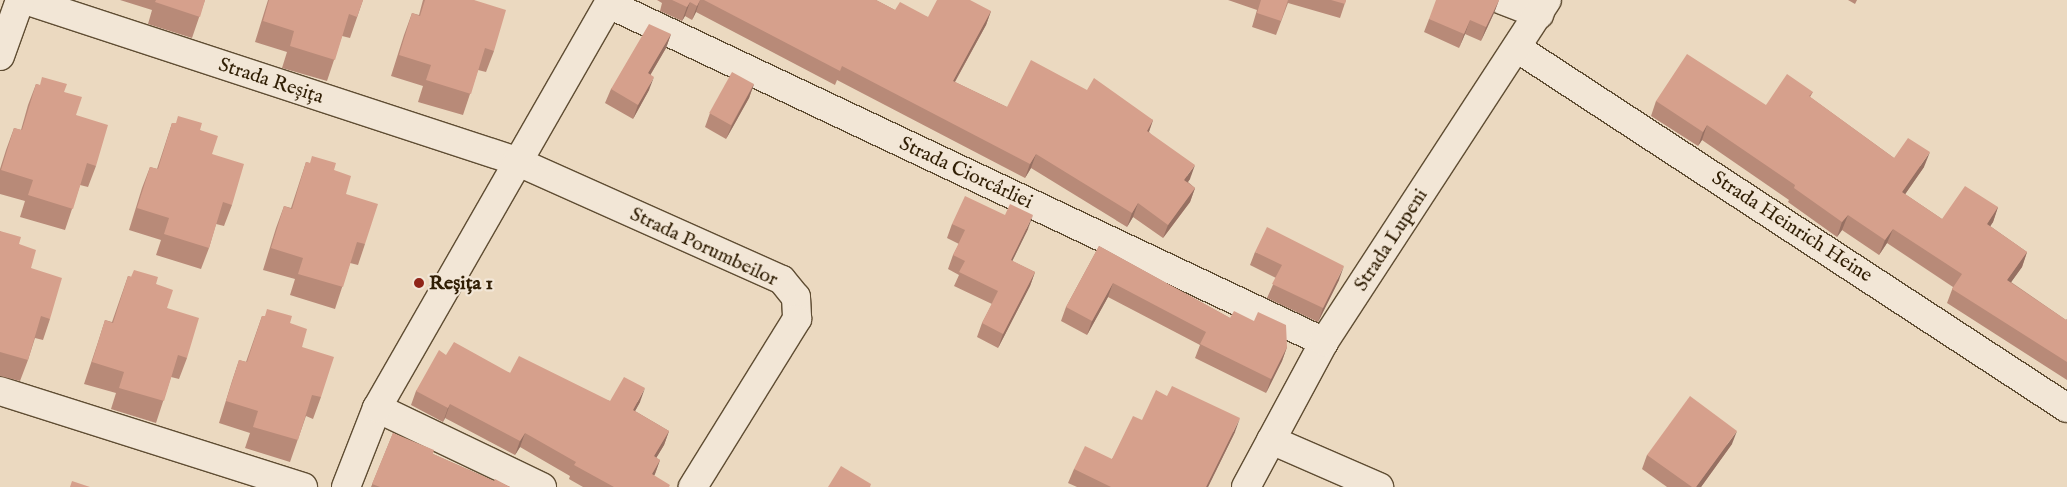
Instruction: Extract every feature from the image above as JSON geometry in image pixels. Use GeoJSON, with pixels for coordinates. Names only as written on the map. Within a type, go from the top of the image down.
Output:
{"type":"FeatureCollection","features":[{"type":"Feature","properties":{"kind":"street"},"geometry":{"type":"LineString","coordinates":[[0,56],[20,0]]}},
{"type":"Feature","properties":{"kind":"street","name":"Strada Reșița"},"geometry":{"type":"LineString","coordinates":[[26,0],[516,162]]}},
{"type":"Feature","properties":{"kind":"street"},"geometry":{"type":"LineString","coordinates":[[1502,0],[1543,7]]}},
{"type":"Feature","properties":{"kind":"street"},"geometry":{"type":"LineString","coordinates":[[346,487],[377,408],[516,162],[610,2]]}},
{"type":"Feature","properties":{"kind":"street","name":"Strada Ciorcârliei"},"geometry":{"type":"LineString","coordinates":[[610,2],[1324,342]]}},
{"type":"Feature","properties":{"kind":"street","name":"Strada Lupeni"},"geometry":{"type":"LineString","coordinates":[[1246,487],[1324,342],[1543,7]]}},
{"type":"Feature","properties":{"kind":"street","name":"Strada Heinrich Heine"},"geometry":{"type":"LineString","coordinates":[[1516,48],[2067,408]]}},
{"type":"Feature","properties":{"kind":"street","name":"Strada Porumbeilor"},"geometry":{"type":"LineString","coordinates":[[516,162],[782,280],[796,297],[797,319],[693,487]]}},
{"type":"Feature","properties":{"kind":"street"},"geometry":{"type":"LineString","coordinates":[[0,391],[303,487]]}},
{"type":"Feature","properties":{"kind":"street"},"geometry":{"type":"LineString","coordinates":[[377,408],[542,487]]}},
{"type":"Feature","properties":{"kind":"street"},"geometry":{"type":"LineString","coordinates":[[1271,440],[1379,487]]}},
{"type":"Feature","properties":{"kind":"building"},"geometry":{"type":"Polygon","coordinates":[[[156,0],[205,0],[200,17],[155,2],[156,0]]]}},
{"type":"Feature","properties":{"kind":"building"},"geometry":{"type":"Polygon","coordinates":[[[269,0],[363,0],[357,17],[349,14],[335,60],[290,46],[294,31],[263,21],[269,0]]]}},
{"type":"Feature","properties":{"kind":"building"},"geometry":{"type":"Polygon","coordinates":[[[425,0],[474,0],[506,10],[494,51],[485,48],[471,94],[426,80],[431,65],[399,55],[412,13],[420,16],[425,0]]]}},
{"type":"Feature","properties":{"kind":"building"},"geometry":{"type":"Polygon","coordinates":[[[672,0],[700,0],[697,6],[690,2],[687,7],[672,0]]]}},
{"type":"Feature","properties":{"kind":"building"},"geometry":{"type":"Polygon","coordinates":[[[704,0],[876,0],[895,10],[900,2],[928,17],[937,0],[970,0],[991,11],[953,81],[1007,107],[1031,60],[1087,90],[1094,78],[1153,120],[1147,131],[1195,165],[1184,180],[1195,188],[1168,225],[1138,203],[1132,213],[1036,154],[1030,164],[842,66],[840,71],[704,0]]]}},
{"type":"Feature","properties":{"kind":"building"},"geometry":{"type":"Polygon","coordinates":[[[1261,0],[1288,0],[1281,21],[1257,13],[1261,0]]]}},
{"type":"Feature","properties":{"kind":"building"},"geometry":{"type":"Polygon","coordinates":[[[1331,0],[1346,0],[1345,4],[1331,0]]]}},
{"type":"Feature","properties":{"kind":"building"},"geometry":{"type":"Polygon","coordinates":[[[1436,0],[1499,0],[1486,27],[1470,20],[1464,34],[1429,19],[1436,0]]]}},
{"type":"Feature","properties":{"kind":"building"},"geometry":{"type":"Polygon","coordinates":[[[649,24],[671,34],[648,73],[654,77],[638,105],[611,89],[649,24]]]}},
{"type":"Feature","properties":{"kind":"building"},"geometry":{"type":"Polygon","coordinates":[[[1687,54],[1766,105],[1787,74],[1813,92],[1809,96],[1894,158],[1908,138],[1930,152],[1902,192],[1942,219],[1965,186],[1998,207],[1987,224],[2027,252],[2007,280],[2067,319],[2067,362],[1952,289],[1962,274],[1893,229],[1885,240],[1848,215],[1842,222],[1794,188],[1795,185],[1707,125],[1703,132],[1656,101],[1687,54]]]}},
{"type":"Feature","properties":{"kind":"building"},"geometry":{"type":"Polygon","coordinates":[[[732,72],[754,84],[731,125],[709,113],[732,72]]]}},
{"type":"Feature","properties":{"kind":"building"},"geometry":{"type":"Polygon","coordinates":[[[42,77],[67,84],[64,92],[82,97],[76,115],[108,125],[96,166],[87,163],[73,209],[28,195],[33,180],[1,170],[14,128],[22,130],[36,84],[40,85],[42,77]]]}},
{"type":"Feature","properties":{"kind":"building"},"geometry":{"type":"Polygon","coordinates":[[[178,116],[202,123],[200,130],[218,136],[212,154],[244,164],[232,205],[223,202],[209,248],[164,234],[169,218],[137,208],[150,167],[158,169],[172,123],[176,123],[178,116]]]}},
{"type":"Feature","properties":{"kind":"building"},"geometry":{"type":"Polygon","coordinates":[[[312,156],[336,163],[334,170],[351,176],[346,194],[378,204],[365,244],[357,242],[343,287],[298,274],[303,258],[271,248],[284,206],[292,209],[306,162],[310,163],[312,156]]]}},
{"type":"Feature","properties":{"kind":"building"},"geometry":{"type":"Polygon","coordinates":[[[965,196],[1005,215],[1010,204],[1033,215],[1011,260],[1035,272],[1003,334],[982,323],[998,291],[959,272],[965,261],[953,255],[965,230],[952,224],[965,196]]]}},
{"type":"Feature","properties":{"kind":"building"},"geometry":{"type":"Polygon","coordinates":[[[1267,227],[1344,266],[1323,308],[1272,284],[1282,265],[1255,252],[1267,227]]]}},
{"type":"Feature","properties":{"kind":"building"},"geometry":{"type":"Polygon","coordinates":[[[0,231],[21,237],[19,244],[36,250],[31,268],[62,278],[50,319],[41,316],[28,360],[0,352],[0,231]]]}},
{"type":"Feature","properties":{"kind":"building"},"geometry":{"type":"Polygon","coordinates":[[[1099,246],[1230,318],[1234,311],[1254,321],[1258,312],[1286,325],[1287,347],[1271,379],[1200,344],[1206,332],[1113,283],[1092,321],[1066,307],[1099,246]]]}},
{"type":"Feature","properties":{"kind":"building"},"geometry":{"type":"Polygon","coordinates":[[[134,270],[158,277],[156,284],[173,290],[167,308],[199,318],[187,358],[178,355],[164,401],[119,388],[124,372],[92,362],[105,320],[113,323],[128,276],[131,277],[134,270]]]}},
{"type":"Feature","properties":{"kind":"building"},"geometry":{"type":"Polygon","coordinates":[[[267,309],[292,316],[290,323],[307,329],[302,347],[334,357],[321,397],[312,395],[298,440],[253,427],[258,411],[226,401],[239,360],[247,362],[262,316],[265,316],[267,309]]]}},
{"type":"Feature","properties":{"kind":"building"},"geometry":{"type":"Polygon","coordinates":[[[454,342],[510,373],[519,356],[610,401],[624,377],[645,388],[633,410],[669,431],[654,456],[660,460],[652,474],[670,485],[669,487],[614,487],[574,465],[576,462],[525,433],[520,441],[450,404],[448,408],[416,391],[439,350],[446,355],[454,342]]]}},
{"type":"Feature","properties":{"kind":"building"},"geometry":{"type":"Polygon","coordinates":[[[1172,386],[1240,418],[1206,487],[1111,487],[1074,469],[1085,446],[1112,459],[1133,416],[1142,420],[1156,390],[1167,396],[1172,386]]]}},
{"type":"Feature","properties":{"kind":"building"},"geometry":{"type":"Polygon","coordinates":[[[1690,396],[1737,431],[1696,487],[1692,487],[1647,455],[1690,396]]]}},
{"type":"Feature","properties":{"kind":"building"},"geometry":{"type":"Polygon","coordinates":[[[393,433],[434,450],[433,454],[510,487],[380,487],[372,484],[393,433]]]}},
{"type":"Feature","properties":{"kind":"building"},"geometry":{"type":"Polygon","coordinates":[[[841,466],[871,484],[870,487],[828,487],[841,466]]]}},
{"type":"Feature","properties":{"kind":"building"},"geometry":{"type":"Polygon","coordinates":[[[72,481],[90,487],[70,487],[72,481]]]}},
{"type":"Feature","properties":{"kind":"place","name":"Reșița 1"},"geometry":{"type":"Point","coordinates":[419,283]}}]}
